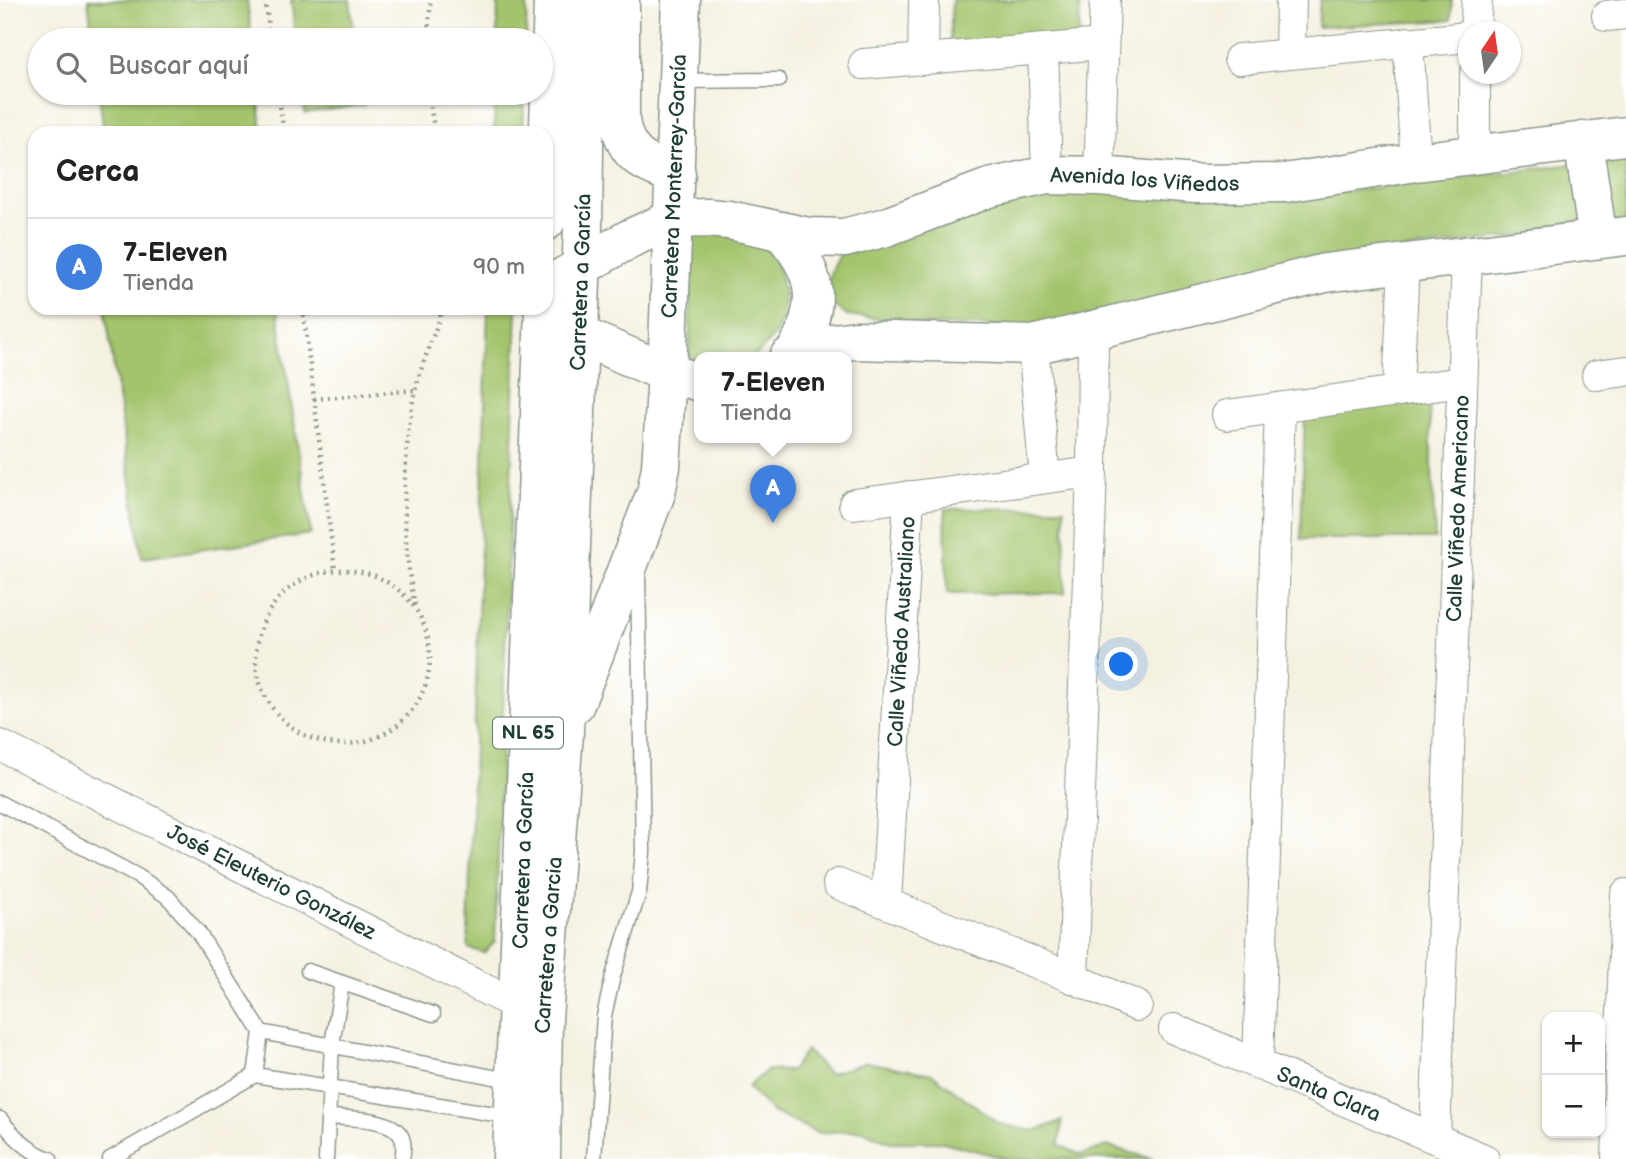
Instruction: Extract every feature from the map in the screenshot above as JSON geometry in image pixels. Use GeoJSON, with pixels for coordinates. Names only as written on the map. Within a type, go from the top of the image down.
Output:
{"type":"FeatureCollection","features":[{"type":"Feature","properties":{"kind":"street","name":"Carretera a García"},"geometry":{"type":"LineString","coordinates":[[552,28],[553,0]]}},
{"type":"Feature","properties":{"kind":"street","name":"Carretera a García"},"geometry":{"type":"LineString","coordinates":[[564,732],[579,335],[586,0]]}},
{"type":"Feature","properties":{"kind":"street"},"geometry":{"type":"LineString","coordinates":[[620,0],[622,136],[643,162],[676,174]]}},
{"type":"Feature","properties":{"kind":"street","name":"Carretera Monterrey-García"},"geometry":{"type":"LineString","coordinates":[[564,732],[656,493],[683,378],[673,219],[681,0]]}},
{"type":"Feature","properties":{"kind":"street"},"geometry":{"type":"LineString","coordinates":[[923,60],[924,0]]}},
{"type":"Feature","properties":{"kind":"street"},"geometry":{"type":"LineString","coordinates":[[1099,176],[1105,0]]}},
{"type":"Feature","properties":{"kind":"street"},"geometry":{"type":"LineString","coordinates":[[1290,52],[1291,0]]}},
{"type":"Feature","properties":{"kind":"street"},"geometry":{"type":"LineString","coordinates":[[1475,21],[1476,0]]}},
{"type":"Feature","properties":{"kind":"street"},"geometry":{"type":"LineString","coordinates":[[1239,59],[1458,38]]}},
{"type":"Feature","properties":{"kind":"street"},"geometry":{"type":"LineString","coordinates":[[1408,42],[1416,162]]}},
{"type":"Feature","properties":{"kind":"street"},"geometry":{"type":"LineString","coordinates":[[864,64],[1103,44]]}},
{"type":"Feature","properties":{"kind":"street"},"geometry":{"type":"LineString","coordinates":[[1043,49],[1047,175]]}},
{"type":"Feature","properties":{"kind":"street"},"geometry":{"type":"LineString","coordinates":[[1475,84],[1475,155]]}},
{"type":"Feature","properties":{"kind":"street","name":"Carretera a García"},"geometry":{"type":"LineString","coordinates":[[549,126],[550,105]]}},
{"type":"Feature","properties":{"kind":"street","name":"Avenida los Viñedos"},"geometry":{"type":"LineString","coordinates":[[673,219],[729,220],[808,237],[844,238],[886,227],[989,188],[1047,175],[1099,176],[1195,184],[1285,183],[1416,162],[1626,136]]}},
{"type":"Feature","properties":{"kind":"street"},"geometry":{"type":"LineString","coordinates":[[802,352],[824,344],[856,340],[1033,345],[1302,278],[1612,238],[1583,141]]}},
{"type":"Feature","properties":{"kind":"street"},"geometry":{"type":"LineString","coordinates":[[553,295],[581,268],[629,239],[673,219]]}},
{"type":"Feature","properties":{"kind":"street"},"geometry":{"type":"LineString","coordinates":[[781,231],[802,257],[814,288],[810,322],[793,352]]}},
{"type":"Feature","properties":{"kind":"street"},"geometry":{"type":"LineString","coordinates":[[1462,382],[1467,255]]}},
{"type":"Feature","properties":{"kind":"street"},"geometry":{"type":"LineString","coordinates":[[1398,391],[1404,263]]}},
{"type":"Feature","properties":{"kind":"street"},"geometry":{"type":"LineString","coordinates":[[553,312],[579,335],[683,378]]}},
{"type":"Feature","properties":{"kind":"street","name":"Carretera a García"},"geometry":{"type":"LineString","coordinates":[[512,1159],[527,1102],[544,315]]}},
{"type":"Feature","properties":{"kind":"street"},"geometry":{"type":"LineString","coordinates":[[1073,978],[1092,472],[1093,332]]}},
{"type":"Feature","properties":{"kind":"street"},"geometry":{"type":"LineString","coordinates":[[1033,345],[1045,478]]}},
{"type":"Feature","properties":{"kind":"street"},"geometry":{"type":"LineString","coordinates":[[1597,375],[1626,371]]}},
{"type":"Feature","properties":{"kind":"street","name":"Calle Viñedo Americano"},"geometry":{"type":"LineString","coordinates":[[1227,415],[1462,382],[1435,1138]]}},
{"type":"Feature","properties":{"kind":"street"},"geometry":{"type":"LineString","coordinates":[[1258,1063],[1280,408]]}},
{"type":"Feature","properties":{"kind":"street","name":"Calle Viñedo Australiano"},"geometry":{"type":"LineString","coordinates":[[886,902],[909,496],[1092,472]]}},
{"type":"Feature","properties":{"kind":"street"},"geometry":{"type":"LineString","coordinates":[[855,504],[909,496]]}},
{"type":"Feature","properties":{"kind":"street","name":"Carretera a Garcia"},"geometry":{"type":"LineString","coordinates":[[530,1012],[564,732]]}},
{"type":"Feature","properties":{"kind":"street","name":"José Eleuterio González"},"geometry":{"type":"LineString","coordinates":[[0,745],[530,1012]]}},
{"type":"Feature","properties":{"kind":"street"},"geometry":{"type":"LineString","coordinates":[[838,884],[1137,1006]]}},
{"type":"Feature","properties":{"kind":"street"},"geometry":{"type":"LineString","coordinates":[[1617,1159],[1626,894]]}},
{"type":"Feature","properties":{"kind":"street","name":"Santa Clara"},"geometry":{"type":"LineString","coordinates":[[1174,1029],[1484,1159]]}},
{"type":"Feature","properties":{"kind":"street","name":"NL 65"},"geometry":{"type":"LineString","coordinates":[[527,1102],[541,1159]]}},
{"type":"Feature","properties":{"kind":"lane"},"geometry":{"type":"LineString","coordinates":[[679,81],[779,80]]}},
{"type":"Feature","properties":{"kind":"lane"},"geometry":{"type":"LineString","coordinates":[[594,1159],[604,1016],[613,975],[639,892],[642,852],[637,545]]}},
{"type":"Feature","properties":{"kind":"lane"},"geometry":{"type":"LineString","coordinates":[[0,803],[139,877],[168,897],[198,932],[261,1031],[255,1075]]}},
{"type":"Feature","properties":{"kind":"lane"},"geometry":{"type":"LineString","coordinates":[[308,971],[433,1014]]}},
{"type":"Feature","properties":{"kind":"lane"},"geometry":{"type":"LineString","coordinates":[[326,1159],[332,1045],[342,982]]}},
{"type":"Feature","properties":{"kind":"lane"},"geometry":{"type":"LineString","coordinates":[[261,1031],[332,1045],[527,1102]]}},
{"type":"Feature","properties":{"kind":"lane"},"geometry":{"type":"LineString","coordinates":[[110,1159],[255,1075],[331,1088],[527,1102]]}},
{"type":"Feature","properties":{"kind":"lane"},"geometry":{"type":"LineString","coordinates":[[330,1117],[377,1121],[397,1130],[403,1140],[402,1159]]}},
{"type":"Feature","properties":{"kind":"lane"},"geometry":{"type":"LineString","coordinates":[[0,1119],[15,1137],[37,1155],[50,1159]]}},
{"type":"Feature","properties":{"kind":"path"},"geometry":{"type":"LineString","coordinates":[[265,0],[269,28]]}},
{"type":"Feature","properties":{"kind":"path"},"geometry":{"type":"LineString","coordinates":[[428,28],[431,0]]}},
{"type":"Feature","properties":{"kind":"path"},"geometry":{"type":"LineString","coordinates":[[280,105],[283,126]]}},
{"type":"Feature","properties":{"kind":"path"},"geometry":{"type":"LineString","coordinates":[[430,105],[434,126]]}},
{"type":"Feature","properties":{"kind":"path"},"geometry":{"type":"LineString","coordinates":[[304,315],[335,570]]}},
{"type":"Feature","properties":{"kind":"path"},"geometry":{"type":"LineString","coordinates":[[415,607],[407,567],[404,518],[407,453],[416,390],[441,315]]}},
{"type":"Feature","properties":{"kind":"path"},"geometry":{"type":"LineString","coordinates":[[314,399],[416,390]]}},
{"type":"Feature","properties":{"kind":"path"},"geometry":{"type":"LineString","coordinates":[[335,570],[358,571],[380,578],[400,590],[415,607],[425,627],[431,649],[423,694],[411,713],[394,729],[374,739],[351,744],[328,743],[306,736],[287,724],[271,707],[261,687],[256,665],[256,642],[263,620],[275,601],[293,586],[313,575],[335,570]]}},
{"type":"Feature","properties":{"kind":"green space"},"geometry":{"type":"Polygon","coordinates":[[[88,0],[247,0],[250,28],[92,28],[88,0]]]}},
{"type":"Feature","properties":{"kind":"green space"},"geometry":{"type":"Polygon","coordinates":[[[291,0],[350,0],[354,28],[294,28],[291,0]]]}},
{"type":"Feature","properties":{"kind":"green space"},"geometry":{"type":"Polygon","coordinates":[[[498,0],[527,0],[526,28],[497,28],[498,0]]]}},
{"type":"Feature","properties":{"kind":"green space"},"geometry":{"type":"Polygon","coordinates":[[[952,0],[1080,0],[1079,39],[950,43],[952,0]]]}},
{"type":"Feature","properties":{"kind":"green space"},"geometry":{"type":"Polygon","coordinates":[[[1320,0],[1452,0],[1451,20],[1318,27],[1320,0]]]}},
{"type":"Feature","properties":{"kind":"green space"},"geometry":{"type":"Polygon","coordinates":[[[100,105],[259,105],[261,126],[103,126],[100,105]]]}},
{"type":"Feature","properties":{"kind":"green space"},"geometry":{"type":"Polygon","coordinates":[[[304,105],[364,105],[305,113],[304,105]]]}},
{"type":"Feature","properties":{"kind":"green space"},"geometry":{"type":"Polygon","coordinates":[[[495,105],[524,105],[523,126],[494,126],[495,105]]]}},
{"type":"Feature","properties":{"kind":"green space"},"geometry":{"type":"Polygon","coordinates":[[[1626,158],[1626,223],[1262,267],[1118,311],[1046,326],[928,325],[847,315],[831,304],[830,273],[840,255],[956,216],[1071,186],[1288,198],[1626,158]]]}},
{"type":"Feature","properties":{"kind":"green space"},"geometry":{"type":"Polygon","coordinates":[[[692,228],[760,244],[775,262],[783,286],[783,311],[776,333],[759,352],[694,352],[694,365],[689,364],[692,228]]]}},
{"type":"Feature","properties":{"kind":"green space"},"geometry":{"type":"Polygon","coordinates":[[[106,315],[278,315],[311,534],[142,558],[106,315]]]}},
{"type":"Feature","properties":{"kind":"green space"},"geometry":{"type":"Polygon","coordinates":[[[488,315],[517,315],[495,941],[485,953],[468,948],[488,315]]]}},
{"type":"Feature","properties":{"kind":"green space"},"geometry":{"type":"Polygon","coordinates":[[[1429,399],[1435,539],[1301,539],[1305,413],[1429,399]]]}},
{"type":"Feature","properties":{"kind":"green space"},"geometry":{"type":"Polygon","coordinates":[[[1064,508],[1065,593],[947,594],[945,509],[1064,508]]]}},
{"type":"Feature","properties":{"kind":"green space"},"geometry":{"type":"Polygon","coordinates":[[[806,1050],[829,1074],[866,1062],[932,1074],[1000,1124],[1033,1131],[1062,1121],[1059,1145],[1081,1155],[1107,1146],[1153,1159],[1008,1159],[943,1142],[891,1142],[860,1130],[818,1133],[772,1112],[748,1087],[767,1070],[791,1071],[806,1050]]]}},
{"type":"Feature","properties":{"kind":"place","name":"7-Eleven"},"geometry":{"type":"Point","coordinates":[773,523]}}]}
